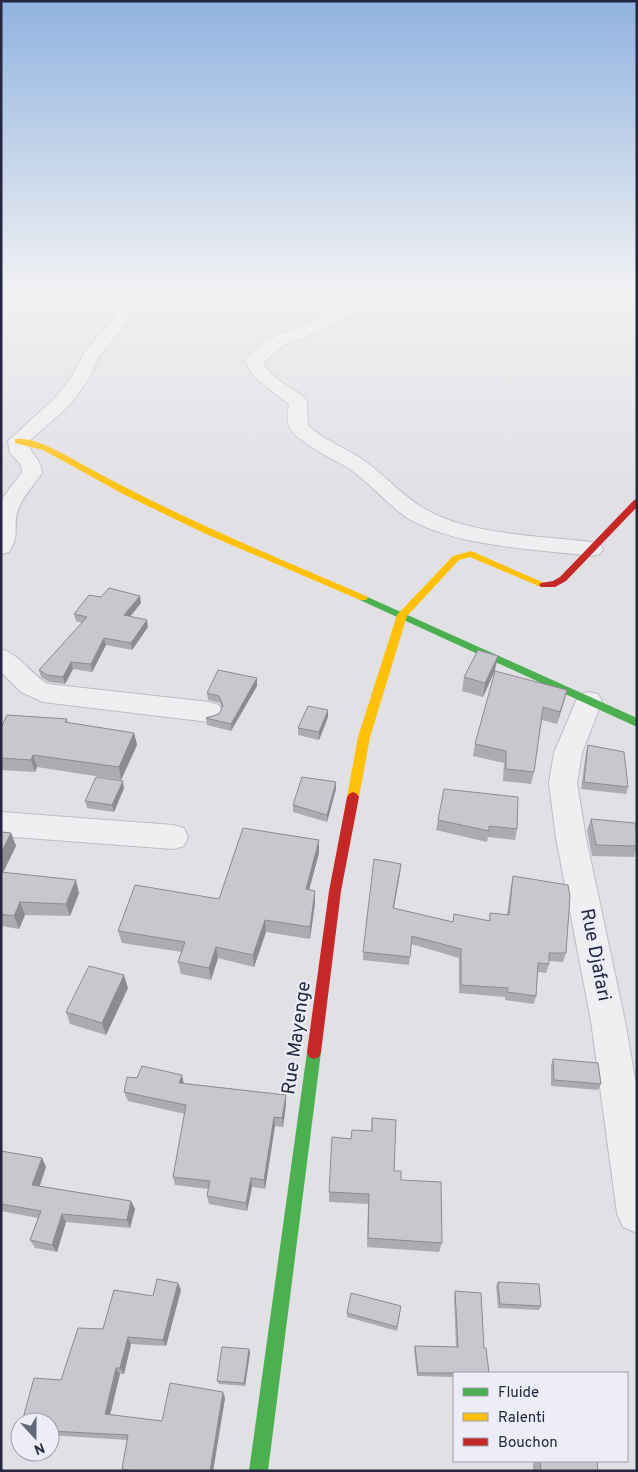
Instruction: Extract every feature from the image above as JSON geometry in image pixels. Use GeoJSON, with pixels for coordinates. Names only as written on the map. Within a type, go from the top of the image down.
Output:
{"type":"FeatureCollection","features":[{"type":"Feature","properties":{"kind":"street"},"geometry":{"type":"LineString","coordinates":[[18,441],[62,402],[80,379],[89,360]]}},
{"type":"Feature","properties":{"kind":"street"},"geometry":{"type":"LineString","coordinates":[[255,360],[256,371],[271,383],[289,393],[298,402],[298,426],[309,437],[356,464],[416,513],[432,522],[454,530],[512,540],[592,550]]}},
{"type":"Feature","properties":{"kind":"street"},"geometry":{"type":"LineString","coordinates":[[1,547],[7,537],[5,515],[21,485],[32,473],[31,464],[20,453],[18,441]]}},
{"type":"Feature","properties":{"kind":"street"},"geometry":{"type":"LineString","coordinates":[[18,441],[46,448],[126,492],[209,532],[402,615],[637,723]]}},
{"type":"Feature","properties":{"kind":"street"},"geometry":{"type":"LineString","coordinates":[[402,615],[451,562],[463,555],[472,554],[536,583],[549,585],[563,579],[637,502]]}},
{"type":"Feature","properties":{"kind":"street","name":"Rue Mayenge"},"geometry":{"type":"LineString","coordinates":[[258,1471],[335,891],[364,737],[402,615]]}},
{"type":"Feature","properties":{"kind":"street"},"geometry":{"type":"LineString","coordinates":[[1,658],[12,666],[30,687],[43,693],[209,712]]}},
{"type":"Feature","properties":{"kind":"street","name":"Rue Djafari"},"geometry":{"type":"LineString","coordinates":[[589,701],[568,753],[563,783],[571,838],[608,1021],[637,1213]]}},
{"type":"Feature","properties":{"kind":"street"},"geometry":{"type":"LineString","coordinates":[[1,824],[173,837]]}},
{"type":"Feature","properties":{"kind":"building"},"geometry":{"type":"Polygon","coordinates":[[[109,588],[140,596],[124,615],[147,620],[131,643],[104,638],[91,664],[71,662],[63,677],[47,675],[39,670],[87,617],[74,614],[89,595],[101,597],[109,588]]]}},
{"type":"Feature","properties":{"kind":"building"},"geometry":{"type":"Polygon","coordinates":[[[478,650],[498,656],[485,683],[464,677],[478,650]]]}},
{"type":"Feature","properties":{"kind":"building"},"geometry":{"type":"Polygon","coordinates":[[[218,670],[257,678],[231,724],[206,718],[219,714],[223,706],[219,696],[207,693],[218,670]]]}},
{"type":"Feature","properties":{"kind":"building"},"geometry":{"type":"Polygon","coordinates":[[[495,671],[567,690],[560,712],[543,707],[534,772],[506,769],[506,751],[475,744],[495,671]]]}},
{"type":"Feature","properties":{"kind":"building"},"geometry":{"type":"Polygon","coordinates":[[[308,706],[328,710],[319,732],[298,728],[308,706]]]}},
{"type":"Feature","properties":{"kind":"building"},"geometry":{"type":"Polygon","coordinates":[[[7,715],[67,719],[65,722],[134,733],[119,767],[33,755],[31,760],[1,758],[1,728],[7,715]]]}},
{"type":"Feature","properties":{"kind":"building"},"geometry":{"type":"Polygon","coordinates":[[[588,745],[624,752],[628,787],[584,782],[588,745]]]}},
{"type":"Feature","properties":{"kind":"building"},"geometry":{"type":"Polygon","coordinates":[[[96,777],[123,781],[112,805],[85,801],[96,777]]]}},
{"type":"Feature","properties":{"kind":"building"},"geometry":{"type":"Polygon","coordinates":[[[302,777],[336,782],[327,815],[293,805],[302,777]]]}},
{"type":"Feature","properties":{"kind":"building"},"geometry":{"type":"Polygon","coordinates":[[[444,789],[518,797],[517,829],[489,826],[489,831],[438,820],[444,789]]]}},
{"type":"Feature","properties":{"kind":"building"},"geometry":{"type":"Polygon","coordinates":[[[591,819],[635,823],[637,846],[596,845],[591,819]]]}},
{"type":"Feature","properties":{"kind":"building"},"geometry":{"type":"Polygon","coordinates":[[[243,828],[319,840],[306,889],[315,891],[310,927],[265,920],[253,955],[216,947],[209,968],[178,962],[185,942],[118,931],[135,885],[219,899],[243,828]]]}},
{"type":"Feature","properties":{"kind":"building"},"geometry":{"type":"Polygon","coordinates":[[[1,832],[11,833],[1,853],[1,832]]]}},
{"type":"Feature","properties":{"kind":"building"},"geometry":{"type":"Polygon","coordinates":[[[374,859],[401,864],[393,908],[453,922],[454,914],[490,921],[490,913],[509,915],[513,876],[568,885],[570,896],[566,953],[549,953],[549,964],[538,963],[536,996],[507,992],[508,988],[461,985],[461,949],[412,936],[410,957],[363,952],[374,859]]]}},
{"type":"Feature","properties":{"kind":"building"},"geometry":{"type":"Polygon","coordinates":[[[1,872],[76,880],[66,904],[20,902],[14,916],[1,914],[1,872]]]}},
{"type":"Feature","properties":{"kind":"building"},"geometry":{"type":"Polygon","coordinates":[[[89,966],[124,975],[102,1023],[66,1012],[89,966]]]}},
{"type":"Feature","properties":{"kind":"building"},"geometry":{"type":"Polygon","coordinates":[[[553,1059],[598,1063],[601,1084],[554,1080],[553,1059]]]}},
{"type":"Feature","properties":{"kind":"building"},"geometry":{"type":"Polygon","coordinates":[[[142,1066],[182,1075],[179,1083],[286,1095],[282,1118],[274,1117],[264,1180],[251,1178],[246,1203],[207,1196],[210,1181],[173,1177],[186,1105],[124,1092],[127,1077],[137,1078],[142,1066]]]}},
{"type":"Feature","properties":{"kind":"building"},"geometry":{"type":"Polygon","coordinates":[[[372,1118],[396,1120],[394,1171],[401,1171],[401,1180],[441,1182],[442,1243],[368,1238],[369,1194],[329,1192],[332,1137],[351,1139],[352,1130],[372,1131],[372,1118]]]}},
{"type":"Feature","properties":{"kind":"building"},"geometry":{"type":"Polygon","coordinates":[[[1,1151],[42,1158],[32,1185],[131,1201],[127,1220],[62,1214],[52,1245],[30,1240],[41,1211],[1,1204],[1,1151]]]}},
{"type":"Feature","properties":{"kind":"building"},"geometry":{"type":"Polygon","coordinates":[[[157,1279],[178,1283],[163,1340],[128,1337],[120,1368],[116,1368],[105,1414],[162,1421],[170,1383],[223,1392],[210,1471],[134,1471],[122,1469],[128,1435],[60,1432],[60,1412],[25,1412],[34,1378],[61,1380],[78,1328],[103,1329],[114,1290],[153,1296],[157,1279]]]}},
{"type":"Feature","properties":{"kind":"building"},"geometry":{"type":"Polygon","coordinates":[[[498,1282],[539,1284],[541,1306],[500,1304],[498,1282]]]}},
{"type":"Feature","properties":{"kind":"building"},"geometry":{"type":"Polygon","coordinates":[[[455,1291],[481,1293],[484,1348],[486,1348],[489,1372],[418,1373],[415,1346],[458,1347],[455,1291]]]}},
{"type":"Feature","properties":{"kind":"building"},"geometry":{"type":"Polygon","coordinates":[[[351,1293],[401,1306],[397,1327],[347,1313],[351,1293]]]}},
{"type":"Feature","properties":{"kind":"building"},"geometry":{"type":"Polygon","coordinates":[[[222,1347],[249,1349],[244,1383],[217,1381],[222,1347]]]}},
{"type":"Feature","properties":{"kind":"building"},"geometry":{"type":"Polygon","coordinates":[[[540,1462],[597,1462],[598,1471],[541,1471],[540,1462]]]}},
{"type":"Feature","properties":{"kind":"traffic: fast"},"geometry":{"type":"LineString","coordinates":[[363,598],[637,723]]}},
{"type":"Feature","properties":{"kind":"traffic: fast"},"geometry":{"type":"LineString","coordinates":[[258,1471],[314,1052]]}},
{"type":"Feature","properties":{"kind":"traffic: slow"},"geometry":{"type":"LineString","coordinates":[[18,441],[46,448],[126,492],[209,532],[363,598]]}},
{"type":"Feature","properties":{"kind":"traffic: slow"},"geometry":{"type":"LineString","coordinates":[[353,797],[364,737],[402,615],[456,558],[471,554],[544,585]]}},
{"type":"Feature","properties":{"kind":"traffic: jam"},"geometry":{"type":"LineString","coordinates":[[544,585],[555,584],[563,579],[637,502]]}},
{"type":"Feature","properties":{"kind":"traffic: jam"},"geometry":{"type":"LineString","coordinates":[[314,1052],[335,891],[353,797]]}}]}
